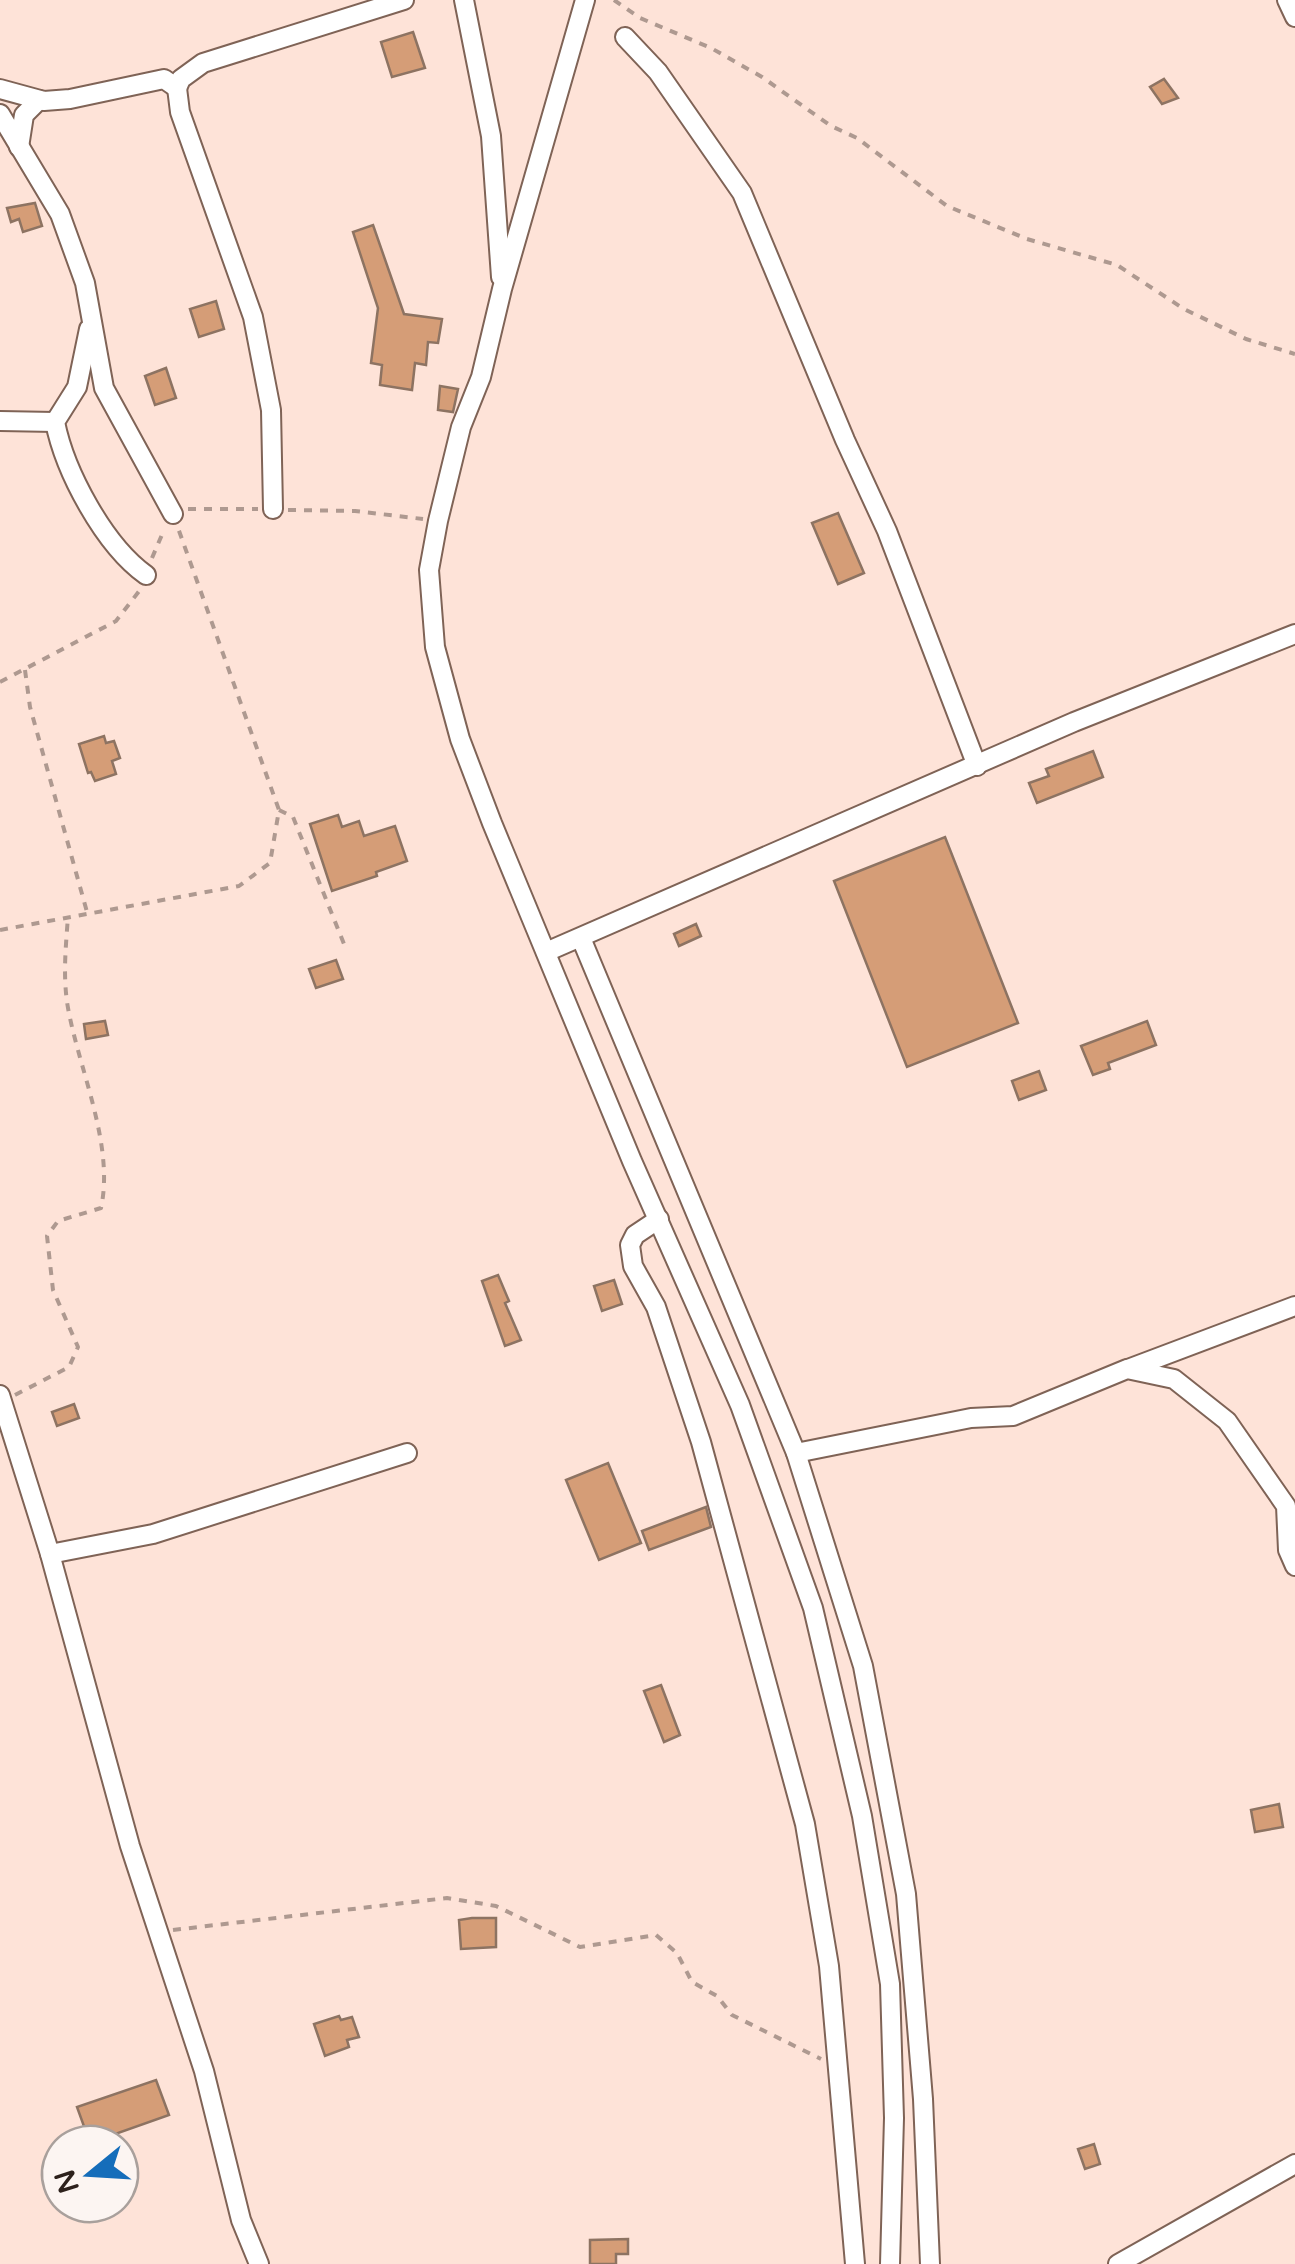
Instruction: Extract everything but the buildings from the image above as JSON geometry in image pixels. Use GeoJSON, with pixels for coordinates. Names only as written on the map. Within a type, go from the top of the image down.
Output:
{"type":"FeatureCollection","features":[{"type":"Feature","properties":{"kind":"street"},"geometry":{"type":"LineString","coordinates":[[273,509],[271,410],[254,316],[180,112],[177,88],[181,79],[203,64],[404,0]]}},
{"type":"Feature","properties":{"kind":"street"},"geometry":{"type":"LineString","coordinates":[[464,0],[491,136],[502,289]]}},
{"type":"Feature","properties":{"kind":"street"},"geometry":{"type":"LineString","coordinates":[[585,0],[502,289],[481,377],[461,426],[438,521],[429,570],[436,647],[460,738],[632,1161],[740,1406],[813,1608],[862,1816],[890,1984],[894,2118],[890,2264]]}},
{"type":"Feature","properties":{"kind":"street"},"geometry":{"type":"LineString","coordinates":[[1286,0],[1295,17]]}},
{"type":"Feature","properties":{"kind":"street"},"geometry":{"type":"LineString","coordinates":[[625,37],[658,72],[742,192],[845,440],[888,530],[978,766]]}},
{"type":"Feature","properties":{"kind":"street"},"geometry":{"type":"LineString","coordinates":[[0,88],[39,100],[70,99],[164,80],[177,88]]}},
{"type":"Feature","properties":{"kind":"street"},"geometry":{"type":"LineString","coordinates":[[19,150],[24,115],[39,100]]}},
{"type":"Feature","properties":{"kind":"street"},"geometry":{"type":"LineString","coordinates":[[0,114],[60,214],[85,283],[104,388],[173,514]]}},
{"type":"Feature","properties":{"kind":"street"},"geometry":{"type":"LineString","coordinates":[[90,318],[76,387],[55,422],[60,447],[80,495],[134,566],[146,575]]}},
{"type":"Feature","properties":{"kind":"street"},"geometry":{"type":"LineString","coordinates":[[0,421],[55,422]]}},
{"type":"Feature","properties":{"kind":"street"},"geometry":{"type":"LineString","coordinates":[[546,952],[1074,722],[1295,634]]}},
{"type":"Feature","properties":{"kind":"street"},"geometry":{"type":"LineString","coordinates":[[580,938],[796,1453],[862,1666],[906,1894],[923,2099],[930,2264]]}},
{"type":"Feature","properties":{"kind":"street"},"geometry":{"type":"LineString","coordinates":[[660,1220],[635,1234],[630,1245],[633,1266],[656,1307],[700,1442],[805,1824],[828,1966],[855,2264]]}},
{"type":"Feature","properties":{"kind":"street"},"geometry":{"type":"LineString","coordinates":[[796,1453],[972,1418],[1012,1416],[1295,1306]]}},
{"type":"Feature","properties":{"kind":"street"},"geometry":{"type":"LineString","coordinates":[[1127,1370],[1174,1379],[1227,1421],[1286,1506],[1288,1550],[1295,1566]]}},
{"type":"Feature","properties":{"kind":"street"},"geometry":{"type":"LineString","coordinates":[[1,1399],[4,1425],[50,1554],[130,1846],[204,2071],[242,2220],[259,2264]]}},
{"type":"Feature","properties":{"kind":"street"},"geometry":{"type":"LineString","coordinates":[[50,1554],[153,1534],[407,1452]]}},
{"type":"Feature","properties":{"kind":"street"},"geometry":{"type":"LineString","coordinates":[[1118,2264],[1295,2164]]}},
{"type":"Feature","properties":{"kind":"path"},"geometry":{"type":"LineString","coordinates":[[614,0],[640,18],[762,76],[832,126],[857,138],[947,206],[1027,239],[1118,265],[1184,309],[1246,338],[1295,354]]}},
{"type":"Feature","properties":{"kind":"path"},"geometry":{"type":"LineString","coordinates":[[0,682],[116,621],[138,595],[173,514],[193,508],[355,511],[438,521]]}},
{"type":"Feature","properties":{"kind":"path"},"geometry":{"type":"LineString","coordinates":[[0,930],[239,886],[270,863],[279,810],[173,514]]}},
{"type":"Feature","properties":{"kind":"path"},"geometry":{"type":"LineString","coordinates":[[24,668],[30,707],[87,912]]}},
{"type":"Feature","properties":{"kind":"path"},"geometry":{"type":"LineString","coordinates":[[279,810],[293,818],[344,944]]}},
{"type":"Feature","properties":{"kind":"path"},"geometry":{"type":"LineString","coordinates":[[1,1399],[69,1367],[78,1347],[53,1290],[47,1236],[58,1221],[101,1208],[105,1188],[101,1150],[68,1006],[64,970],[68,916]]}},
{"type":"Feature","properties":{"kind":"path"},"geometry":{"type":"LineString","coordinates":[[158,1932],[447,1898],[496,1906],[580,1948],[656,1935],[678,1953],[692,1982],[717,1996],[732,2015],[839,2068]]}}]}
